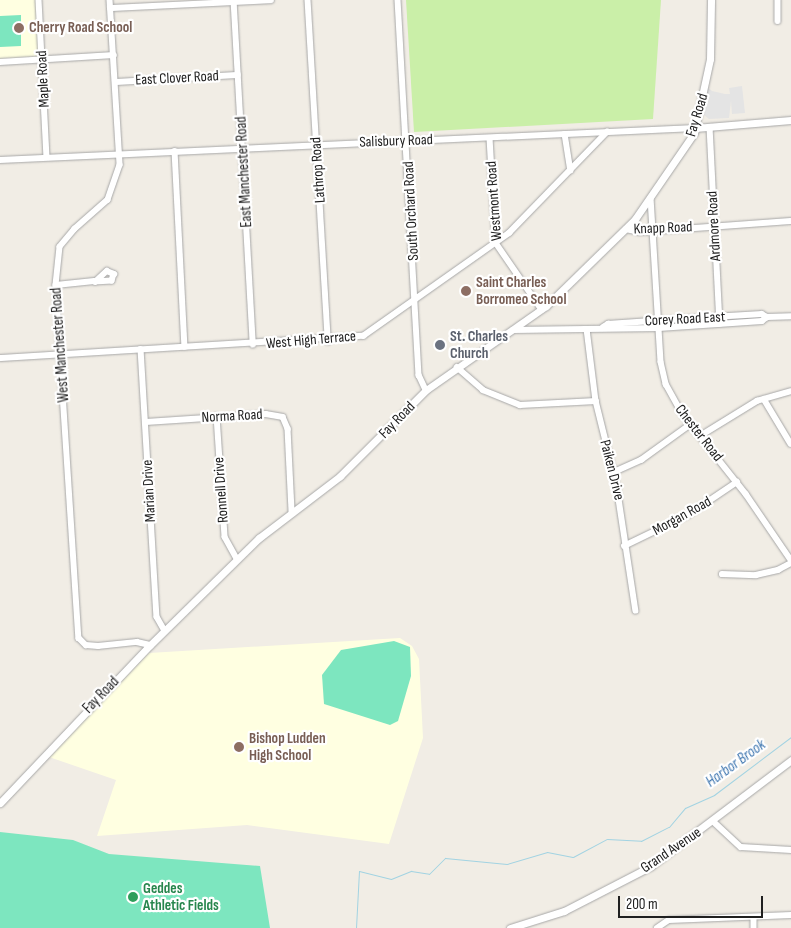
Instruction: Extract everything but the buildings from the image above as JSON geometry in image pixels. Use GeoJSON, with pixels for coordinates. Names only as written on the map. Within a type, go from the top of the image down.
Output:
{"type":"FeatureCollection","features":[{"type":"Feature","properties":{"kind":"street","name":"Maple Road"},"geometry":{"type":"LineString","coordinates":[[39,0],[47,157]]}},
{"type":"Feature","properties":{"kind":"street","name":"West Manchester Road"},"geometry":{"type":"LineString","coordinates":[[110,0],[120,153],[118,178],[108,200],[74,229],[60,247],[56,286],[60,354],[79,638],[86,644],[98,646],[137,642],[150,645]]}},
{"type":"Feature","properties":{"kind":"street"},"geometry":{"type":"LineString","coordinates":[[110,8],[271,0]]}},
{"type":"Feature","properties":{"kind":"street","name":"Lathrop Road"},"geometry":{"type":"LineString","coordinates":[[308,0],[328,341]]}},
{"type":"Feature","properties":{"kind":"street","name":"South Orchard Road"},"geometry":{"type":"LineString","coordinates":[[398,0],[420,379],[426,390]]}},
{"type":"Feature","properties":{"kind":"street","name":"Fay Road"},"geometry":{"type":"LineString","coordinates":[[0,803],[150,645],[237,559],[292,512],[340,476],[426,390],[542,310],[626,229],[651,198],[684,151],[696,128],[710,59],[711,0]]}},
{"type":"Feature","properties":{"kind":"street"},"geometry":{"type":"LineString","coordinates":[[778,0],[778,22]]}},
{"type":"Feature","properties":{"kind":"street","name":"East Manchester Road"},"geometry":{"type":"LineString","coordinates":[[234,1],[253,344]]}},
{"type":"Feature","properties":{"kind":"street"},"geometry":{"type":"LineString","coordinates":[[0,62],[114,55]]}},
{"type":"Feature","properties":{"kind":"street","name":"East Clover Road"},"geometry":{"type":"LineString","coordinates":[[115,82],[238,75]]}},
{"type":"Feature","properties":{"kind":"street","name":"Salisbury Road"},"geometry":{"type":"LineString","coordinates":[[0,160],[696,128],[791,120]]}},
{"type":"Feature","properties":{"kind":"street","name":"Ardmore Road"},"geometry":{"type":"LineString","coordinates":[[710,127],[720,324]]}},
{"type":"Feature","properties":{"kind":"street","name":"West High Terrace"},"geometry":{"type":"LineString","coordinates":[[0,358],[140,349],[328,341],[363,336],[496,243],[527,217],[607,132]]}},
{"type":"Feature","properties":{"kind":"street"},"geometry":{"type":"LineString","coordinates":[[566,134],[571,171]]}},
{"type":"Feature","properties":{"kind":"street","name":"Westmont Road"},"geometry":{"type":"LineString","coordinates":[[490,138],[496,243],[542,310]]}},
{"type":"Feature","properties":{"kind":"street"},"geometry":{"type":"LineString","coordinates":[[175,151],[186,347]]}},
{"type":"Feature","properties":{"kind":"street","name":"Chester Road"},"geometry":{"type":"LineString","coordinates":[[651,198],[655,231],[659,328],[666,384],[691,424],[737,482],[791,562]]}},
{"type":"Feature","properties":{"kind":"street","name":"Knapp Road"},"geometry":{"type":"LineString","coordinates":[[626,229],[655,231],[791,221]]}},
{"type":"Feature","properties":{"kind":"street"},"geometry":{"type":"LineString","coordinates":[[56,286],[94,281]]}},
{"type":"Feature","properties":{"kind":"street","name":"Corey Road East"},"geometry":{"type":"LineString","coordinates":[[603,327],[608,324],[762,314],[767,318]]}},
{"type":"Feature","properties":{"kind":"street","name":"Corey Road East"},"geometry":{"type":"LineString","coordinates":[[513,330],[603,327],[659,328],[762,321],[767,318],[791,316]]}},
{"type":"Feature","properties":{"kind":"street","name":"Paiken Drive"},"geometry":{"type":"LineString","coordinates":[[587,329],[596,401],[614,472],[624,546],[636,611]]}},
{"type":"Feature","properties":{"kind":"street","name":"Marian Drive"},"geometry":{"type":"LineString","coordinates":[[140,349],[157,617],[165,631]]}},
{"type":"Feature","properties":{"kind":"street"},"geometry":{"type":"LineString","coordinates":[[457,367],[483,390],[520,405],[596,401]]}},
{"type":"Feature","properties":{"kind":"street"},"geometry":{"type":"LineString","coordinates":[[700,436],[735,413],[764,399],[791,391]]}},
{"type":"Feature","properties":{"kind":"street"},"geometry":{"type":"LineString","coordinates":[[764,399],[791,444]]}},
{"type":"Feature","properties":{"kind":"street","name":"Norma Road"},"geometry":{"type":"LineString","coordinates":[[146,422],[217,416],[276,414],[286,420],[292,512]]}},
{"type":"Feature","properties":{"kind":"street","name":"Ronnell Drive"},"geometry":{"type":"LineString","coordinates":[[217,416],[225,537],[237,559]]}},
{"type":"Feature","properties":{"kind":"street"},"geometry":{"type":"LineString","coordinates":[[614,472],[641,460],[691,424]]}},
{"type":"Feature","properties":{"kind":"street","name":"Morgan Road"},"geometry":{"type":"LineString","coordinates":[[624,546],[688,515],[737,482]]}},
{"type":"Feature","properties":{"kind":"street"},"geometry":{"type":"LineString","coordinates":[[722,574],[756,575],[778,570],[791,562]]}},
{"type":"Feature","properties":{"kind":"street","name":"Grand Avenue"},"geometry":{"type":"LineString","coordinates":[[510,928],[564,911],[621,883],[663,858],[713,822],[791,760]]}},
{"type":"Feature","properties":{"kind":"street"},"geometry":{"type":"LineString","coordinates":[[713,822],[741,847],[791,850]]}},
{"type":"Feature","properties":{"kind":"street"},"geometry":{"type":"LineString","coordinates":[[657,928],[669,920],[791,915]]}},
{"type":"Feature","properties":{"kind":"street"},"geometry":{"type":"LineString","coordinates":[[754,917],[754,928]]}},
{"type":"Feature","properties":{"kind":"shaded area","name":"Cherry Road School"},"geometry":{"type":"Polygon","coordinates":[[[0,0],[36,0],[39,56],[0,59],[0,0]]]}},
{"type":"Feature","properties":{"kind":"shaded area"},"geometry":{"type":"Polygon","coordinates":[[[742,86],[745,113],[732,114],[731,101],[729,118],[709,119],[704,115],[707,87],[712,91],[730,94],[729,88],[742,86]]]}},
{"type":"Feature","properties":{"kind":"shaded area","name":"Bishop Ludden High School"},"geometry":{"type":"Polygon","coordinates":[[[400,638],[412,646],[419,659],[423,738],[389,844],[247,825],[97,836],[116,780],[49,757],[149,653],[400,638]]]}},
{"type":"Feature","properties":{"kind":"green space"},"geometry":{"type":"Polygon","coordinates":[[[406,0],[661,0],[653,119],[414,132],[406,0]]]}},
{"type":"Feature","properties":{"kind":"green space"},"geometry":{"type":"Polygon","coordinates":[[[21,15],[21,46],[0,47],[0,16],[21,15]]]}},
{"type":"Feature","properties":{"kind":"green space"},"geometry":{"type":"Polygon","coordinates":[[[394,641],[410,647],[411,676],[398,721],[390,725],[324,704],[322,675],[341,650],[394,641]]]}},
{"type":"Feature","properties":{"kind":"green space","name":"Geddes Athletic Fields"},"geometry":{"type":"Polygon","coordinates":[[[0,832],[73,840],[109,854],[260,866],[270,928],[0,928],[0,832]]]}},
{"type":"Feature","properties":{"kind":"waterway","name":"Harbor Brook"},"geometry":{"type":"LineString","coordinates":[[356,928],[359,871],[391,879],[411,871],[429,874],[445,858],[507,864],[547,852],[573,857],[607,839],[641,841],[669,827],[685,808],[714,795],[791,737]]}},
{"type":"Feature","properties":{"kind":"place","name":"Cherry Road School"},"geometry":{"type":"Point","coordinates":[19,28]}},
{"type":"Feature","properties":{"kind":"place","name":"Saint Charles Borromeo School"},"geometry":{"type":"Point","coordinates":[466,291]}},
{"type":"Feature","properties":{"kind":"place","name":"St. Charles Church"},"geometry":{"type":"Point","coordinates":[440,345]}},
{"type":"Feature","properties":{"kind":"place","name":"Bishop Ludden High School"},"geometry":{"type":"Point","coordinates":[239,747]}},
{"type":"Feature","properties":{"kind":"place","name":"Geddes Athletic Fields"},"geometry":{"type":"Point","coordinates":[133,897]}}]}
